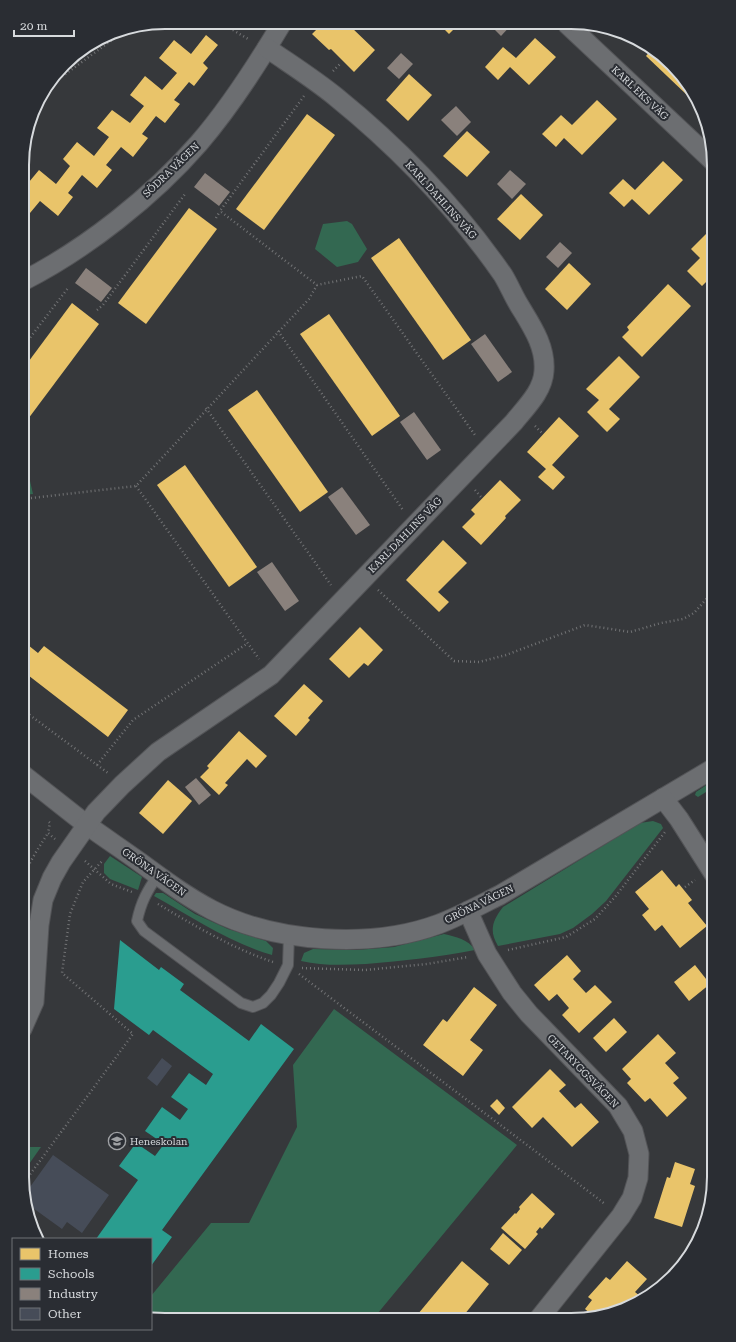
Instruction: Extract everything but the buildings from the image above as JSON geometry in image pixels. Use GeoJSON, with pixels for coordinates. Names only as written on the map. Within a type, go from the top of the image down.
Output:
{"type":"FeatureCollection","features":[{"type":"Feature","properties":{"kind":"street","name":"SÖDRA VÄGEN"},"geometry":{"type":"LineString","coordinates":[[29,278],[44,270],[120,218],[165,179],[199,143],[232,102],[260,45],[276,29]]}},
{"type":"Feature","properties":{"kind":"street","name":"KARL EKS VÄG"},"geometry":{"type":"LineString","coordinates":[[572,29],[707,155]]}},
{"type":"Feature","properties":{"kind":"street","name":"KARL DAHLINS VÄG"},"geometry":{"type":"LineString","coordinates":[[29,1013],[34,1002],[39,925],[43,900],[52,878],[86,824],[122,785],[158,752],[271,675],[514,422],[537,393],[544,376],[545,368],[541,345],[504,277],[468,228],[392,146],[335,97],[322,78],[260,45]]}},
{"type":"Feature","properties":{"kind":"street","name":"GRÖNA VÄGEN"},"geometry":{"type":"LineString","coordinates":[[29,779],[86,824],[181,892],[213,911],[251,926],[289,935],[332,940],[372,939],[410,932],[438,924],[468,911],[500,895],[707,772]]}},
{"type":"Feature","properties":{"kind":"street"},"geometry":{"type":"LineString","coordinates":[[664,798],[679,818],[707,863]]}},
{"type":"Feature","properties":{"kind":"street","name":"GETARYGGSVÄGEN"},"geometry":{"type":"LineString","coordinates":[[468,911],[487,954],[512,993],[529,1014],[618,1106],[633,1130],[639,1154],[638,1178],[632,1198],[621,1216],[547,1313]]}},
{"type":"Feature","properties":{"kind":"lane"},"geometry":{"type":"LineString","coordinates":[[158,875],[143,897],[137,921],[144,931],[241,1003],[253,1007],[263,1003],[271,995],[288,965],[289,935]]}},
{"type":"Feature","properties":{"kind":"path"},"geometry":{"type":"LineString","coordinates":[[231,29],[260,45]]}},
{"type":"Feature","properties":{"kind":"path"},"geometry":{"type":"LineString","coordinates":[[64,75],[113,39]]}},
{"type":"Feature","properties":{"kind":"path"},"geometry":{"type":"LineString","coordinates":[[216,218],[322,78],[341,63]]}},
{"type":"Feature","properties":{"kind":"path"},"geometry":{"type":"LineString","coordinates":[[97,310],[103,305],[185,194]]}},
{"type":"Feature","properties":{"kind":"path"},"geometry":{"type":"LineString","coordinates":[[220,211],[317,285]]}},
{"type":"Feature","properties":{"kind":"path"},"geometry":{"type":"LineString","coordinates":[[29,498],[136,486],[206,408],[308,299],[317,285],[362,276],[486,450]]}},
{"type":"Feature","properties":{"kind":"path"},"geometry":{"type":"LineString","coordinates":[[29,339],[68,288]]}},
{"type":"Feature","properties":{"kind":"path"},"geometry":{"type":"LineString","coordinates":[[278,331],[414,526]]}},
{"type":"Feature","properties":{"kind":"path"},"geometry":{"type":"LineString","coordinates":[[206,408],[342,600]]}},
{"type":"Feature","properties":{"kind":"path"},"geometry":{"type":"LineString","coordinates":[[136,486],[271,675]]}},
{"type":"Feature","properties":{"kind":"path"},"geometry":{"type":"LineString","coordinates":[[373,586],[454,661],[480,662],[506,655],[585,625],[630,632],[661,623],[683,620],[694,613],[707,598]]}},
{"type":"Feature","properties":{"kind":"path"},"geometry":{"type":"LineString","coordinates":[[97,764],[133,720],[248,644]]}},
{"type":"Feature","properties":{"kind":"path"},"geometry":{"type":"LineString","coordinates":[[29,715],[97,764],[122,785]]}},
{"type":"Feature","properties":{"kind":"path"},"geometry":{"type":"LineString","coordinates":[[503,951],[566,937],[595,919],[615,897],[666,830]]}},
{"type":"Feature","properties":{"kind":"path"},"geometry":{"type":"LineString","coordinates":[[29,865],[48,833]]}},
{"type":"Feature","properties":{"kind":"path"},"geometry":{"type":"LineString","coordinates":[[80,857],[111,884],[137,895]]}},
{"type":"Feature","properties":{"kind":"path"},"geometry":{"type":"LineString","coordinates":[[29,1176],[133,1034],[62,974],[70,914],[83,882],[96,870],[103,859]]}},
{"type":"Feature","properties":{"kind":"path"},"geometry":{"type":"LineString","coordinates":[[299,968],[365,970],[427,964],[470,956]]}},
{"type":"Feature","properties":{"kind":"path"},"geometry":{"type":"LineString","coordinates":[[288,965],[432,1074],[520,1138],[607,1205]]}},
{"type":"Feature","properties":{"kind":"green space"},"geometry":{"type":"Polygon","coordinates":[[[347,221],[352,224],[367,249],[358,262],[337,267],[315,249],[323,224],[347,221]]]}},
{"type":"Feature","properties":{"kind":"green space"},"geometry":{"type":"Polygon","coordinates":[[[29,477],[33,494],[29,494],[29,477]]]}},
{"type":"Feature","properties":{"kind":"green space"},"geometry":{"type":"Polygon","coordinates":[[[707,785],[707,791],[698,797],[695,795],[696,792],[707,785]]]}},
{"type":"Feature","properties":{"kind":"green space"},"geometry":{"type":"Polygon","coordinates":[[[653,821],[661,824],[663,828],[606,901],[592,914],[573,928],[560,934],[498,946],[493,936],[493,926],[496,917],[503,907],[640,823],[653,821]]]}},
{"type":"Feature","properties":{"kind":"green space"},"geometry":{"type":"Polygon","coordinates":[[[110,856],[142,877],[138,890],[110,879],[104,873],[104,864],[110,856]]]}},
{"type":"Feature","properties":{"kind":"green space"},"geometry":{"type":"Polygon","coordinates":[[[156,893],[163,893],[195,914],[228,929],[266,941],[273,948],[272,955],[226,937],[154,896],[156,893]]]}},
{"type":"Feature","properties":{"kind":"green space"},"geometry":{"type":"Polygon","coordinates":[[[444,934],[457,937],[469,943],[475,950],[448,955],[366,964],[341,965],[301,961],[304,953],[313,949],[356,950],[394,947],[444,934]]]}},
{"type":"Feature","properties":{"kind":"green space"},"geometry":{"type":"Polygon","coordinates":[[[334,1009],[517,1145],[378,1313],[152,1312],[152,1295],[211,1223],[249,1223],[297,1127],[293,1065],[334,1009]]]}},
{"type":"Feature","properties":{"kind":"green space"},"geometry":{"type":"Polygon","coordinates":[[[29,1147],[41,1147],[29,1164],[29,1147]]]}},
{"type":"Feature","properties":{"kind":"place","name":"Heneskolan"},"geometry":{"type":"Point","coordinates":[117,1141]}}]}
